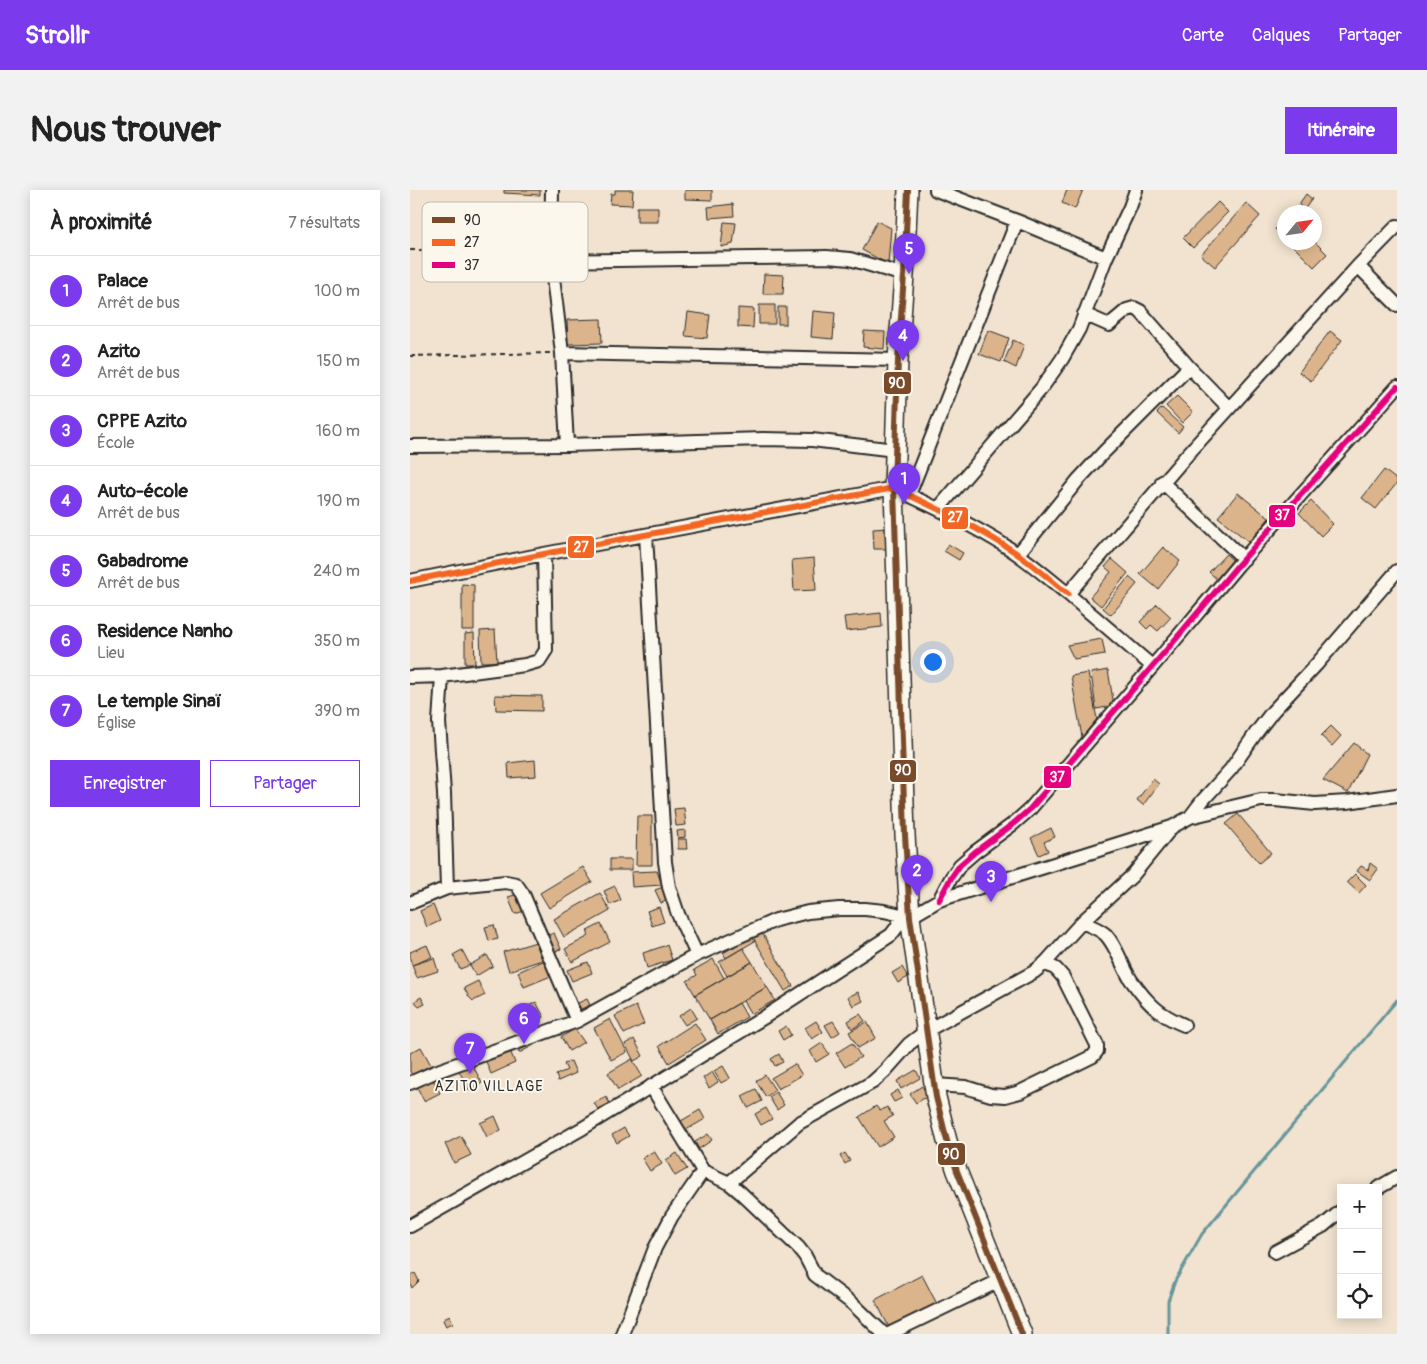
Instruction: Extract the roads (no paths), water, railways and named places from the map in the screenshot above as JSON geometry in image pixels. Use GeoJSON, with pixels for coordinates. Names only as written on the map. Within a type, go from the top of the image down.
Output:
{"type":"FeatureCollection","features":[{"type":"Feature","properties":{"kind":"street"},"geometry":{"type":"LineString","coordinates":[[908,190],[895,450],[902,491],[906,916],[941,1120],[952,1157],[1022,1334]]}},
{"type":"Feature","properties":{"kind":"street"},"geometry":{"type":"LineString","coordinates":[[936,190],[1106,258]]}},
{"type":"Feature","properties":{"kind":"street"},"geometry":{"type":"LineString","coordinates":[[938,509],[1041,389],[1062,359],[1079,328],[1106,258],[1136,190]]}},
{"type":"Feature","properties":{"kind":"street"},"geometry":{"type":"LineString","coordinates":[[902,491],[1017,221]]}},
{"type":"Feature","properties":{"kind":"street"},"geometry":{"type":"LineString","coordinates":[[1068,594],[1162,482],[1358,266],[1397,226]]}},
{"type":"Feature","properties":{"kind":"street"},"geometry":{"type":"LineString","coordinates":[[588,256],[828,257],[850,259],[904,275]]}},
{"type":"Feature","properties":{"kind":"street"},"geometry":{"type":"LineString","coordinates":[[1358,266],[1397,305]]}},
{"type":"Feature","properties":{"kind":"street"},"geometry":{"type":"LineString","coordinates":[[554,282],[562,353],[567,445]]}},
{"type":"Feature","properties":{"kind":"street"},"geometry":{"type":"LineString","coordinates":[[1084,314],[1109,325],[1127,310],[1134,308],[1140,311],[1189,367],[1229,408]]}},
{"type":"Feature","properties":{"kind":"street"},"geometry":{"type":"LineString","coordinates":[[562,353],[898,360]]}},
{"type":"Feature","properties":{"kind":"street"},"geometry":{"type":"LineString","coordinates":[[1018,554],[1078,480],[1189,367]]}},
{"type":"Feature","properties":{"kind":"street"},"geometry":{"type":"LineString","coordinates":[[939,900],[950,878],[960,865],[1030,809],[1238,565],[1397,387]]}},
{"type":"Feature","properties":{"kind":"street"},"geometry":{"type":"LineString","coordinates":[[410,446],[567,445],[763,438],[812,440],[895,450]]}},
{"type":"Feature","properties":{"kind":"street"},"geometry":{"type":"LineString","coordinates":[[1162,482],[1244,559]]}},
{"type":"Feature","properties":{"kind":"street"},"geometry":{"type":"LineString","coordinates":[[410,582],[646,535],[902,491],[1018,554],[1152,666]]}},
{"type":"Feature","properties":{"kind":"street"},"geometry":{"type":"LineString","coordinates":[[646,535],[665,862],[669,887],[678,914],[697,955]]}},
{"type":"Feature","properties":{"kind":"street"},"geometry":{"type":"LineString","coordinates":[[410,677],[442,676],[525,665],[539,661],[546,650],[544,554]]}},
{"type":"Feature","properties":{"kind":"street"},"geometry":{"type":"LineString","coordinates":[[1190,817],[1232,769],[1273,711],[1316,665],[1397,571]]}},
{"type":"Feature","properties":{"kind":"street"},"geometry":{"type":"LineString","coordinates":[[442,676],[439,722],[444,793],[447,888]]}},
{"type":"Feature","properties":{"kind":"street"},"geometry":{"type":"LineString","coordinates":[[410,1226],[582,1128],[763,1018],[891,935],[906,916],[939,900],[1172,827],[1190,817],[1261,800],[1315,804],[1347,802],[1397,795]]}},
{"type":"Feature","properties":{"kind":"street"},"geometry":{"type":"LineString","coordinates":[[729,1183],[799,1123],[873,1082],[909,1044],[926,1031],[1034,972],[1045,963],[1082,922],[1133,875],[1172,827]]}},
{"type":"Feature","properties":{"kind":"street"},"geometry":{"type":"LineString","coordinates":[[410,904],[447,888],[506,882],[516,884],[523,894],[576,1021]]}},
{"type":"Feature","properties":{"kind":"street"},"geometry":{"type":"LineString","coordinates":[[410,1083],[435,1072],[576,1021],[697,955],[776,920],[808,912],[839,908],[865,909],[906,916]]}},
{"type":"Feature","properties":{"kind":"street"},"geometry":{"type":"LineString","coordinates":[[1082,922],[1106,935],[1131,980],[1151,1004],[1163,1014],[1184,1025]]}},
{"type":"Feature","properties":{"kind":"street"},"geometry":{"type":"LineString","coordinates":[[935,1085],[965,1087],[991,1095],[1005,1096],[1020,1092],[1092,1056],[1097,1051],[1097,1045],[1063,977],[1056,969],[1045,963]]}},
{"type":"Feature","properties":{"kind":"street"},"geometry":{"type":"LineString","coordinates":[[651,1086],[703,1170],[729,1183],[741,1193],[798,1247],[815,1275],[852,1304],[884,1334]]}},
{"type":"Feature","properties":{"kind":"street"},"geometry":{"type":"LineString","coordinates":[[622,1334],[655,1248],[672,1216],[703,1170]]}},
{"type":"Feature","properties":{"kind":"street"},"geometry":{"type":"LineString","coordinates":[[1382,1186],[1397,1177]]}},
{"type":"Feature","properties":{"kind":"street"},"geometry":{"type":"LineString","coordinates":[[1275,1252],[1323,1226],[1337,1214]]}},
{"type":"Feature","properties":{"kind":"street"},"geometry":{"type":"LineString","coordinates":[[889,1334],[1001,1280]]}},
{"type":"Feature","properties":{"kind":"waterway"},"geometry":{"type":"LineString","coordinates":[[1168,1334],[1168,1301],[1175,1281],[1202,1234],[1397,1000]]}},
{"type":"Feature","properties":{"kind":"place","name":"Gabadrome"},"geometry":{"type":"Point","coordinates":[909,274]}},
{"type":"Feature","properties":{"kind":"place","name":"Auto-école"},"geometry":{"type":"Point","coordinates":[903,361]}},
{"type":"Feature","properties":{"kind":"place","name":"Palace"},"geometry":{"type":"Point","coordinates":[904,504]}},
{"type":"Feature","properties":{"kind":"place","name":"Azito"},"geometry":{"type":"Point","coordinates":[917,896]}},
{"type":"Feature","properties":{"kind":"place","name":"CPPE Azito"},"geometry":{"type":"Point","coordinates":[991,902]}},
{"type":"Feature","properties":{"kind":"place","name":"Residence Nanho"},"geometry":{"type":"Point","coordinates":[524,1044]}},
{"type":"Feature","properties":{"kind":"place","name":"Le temple Sinaï"},"geometry":{"type":"Point","coordinates":[470,1074]}},
{"type":"Feature","properties":{"kind":"district","name":"AZITO VILLAGE"},"geometry":{"type":"Point","coordinates":[489,1086]}}]}
